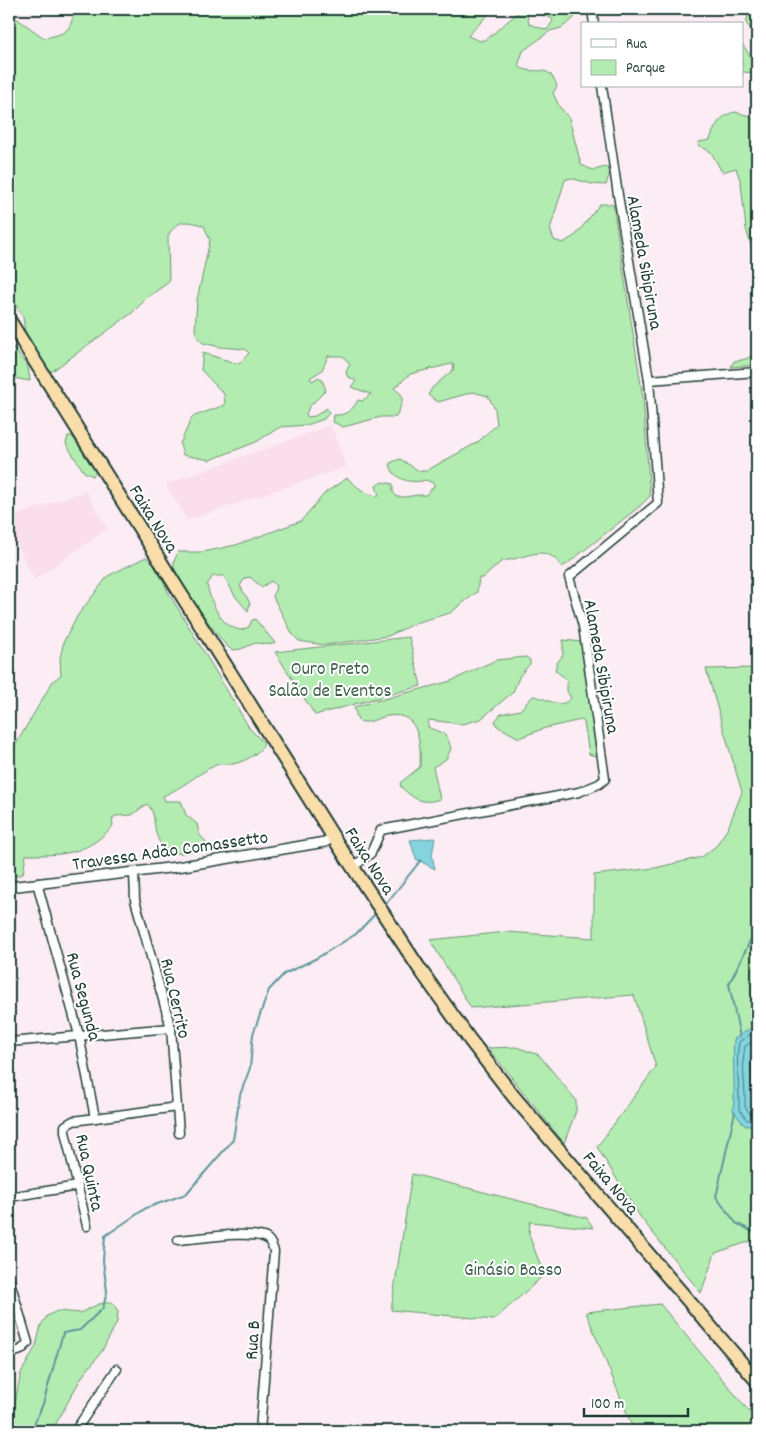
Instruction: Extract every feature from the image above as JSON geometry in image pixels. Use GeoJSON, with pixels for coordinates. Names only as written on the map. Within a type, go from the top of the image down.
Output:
{"type":"FeatureCollection","features":[{"type":"Feature","properties":{"kind":"highway","name":"Faixa Nova"},"geometry":{"type":"LineString","coordinates":[[9,320],[334,837],[419,968],[498,1076],[757,1381]]}},
{"type":"Feature","properties":{"kind":"street"},"geometry":{"type":"LineString","coordinates":[[592,9],[594,22]]}},
{"type":"Feature","properties":{"kind":"street","name":"Alameda Sibipiruna"},"geometry":{"type":"LineString","coordinates":[[353,867],[371,853],[381,830],[579,792],[599,784],[605,779],[583,626],[569,577],[658,503],[649,380],[602,88]]}},
{"type":"Feature","properties":{"kind":"street"},"geometry":{"type":"LineString","coordinates":[[649,380],[757,372]]}},
{"type":"Feature","properties":{"kind":"street","name":"Travessa Adão Comassetto"},"geometry":{"type":"LineString","coordinates":[[9,887],[177,867],[325,842],[334,837]]}},
{"type":"Feature","properties":{"kind":"street","name":"Rua Cerrito"},"geometry":{"type":"LineString","coordinates":[[134,872],[135,900],[171,1028],[179,1133]]}},
{"type":"Feature","properties":{"kind":"street","name":"Rua Segunda"},"geometry":{"type":"LineString","coordinates":[[37,883],[79,1035],[95,1118]]}},
{"type":"Feature","properties":{"kind":"street"},"geometry":{"type":"LineString","coordinates":[[9,1042],[171,1028]]}},
{"type":"Feature","properties":{"kind":"street"},"geometry":{"type":"LineString","coordinates":[[95,1118],[177,1107]]}},
{"type":"Feature","properties":{"kind":"street","name":"Rua Quinta"},"geometry":{"type":"LineString","coordinates":[[87,1226],[65,1126],[68,1122],[95,1118]]}},
{"type":"Feature","properties":{"kind":"street"},"geometry":{"type":"LineString","coordinates":[[9,1197],[78,1186]]}},
{"type":"Feature","properties":{"kind":"street","name":"Rua B"},"geometry":{"type":"LineString","coordinates":[[178,1240],[228,1236],[264,1237],[271,1243],[274,1251],[260,1431]]}},
{"type":"Feature","properties":{"kind":"street"},"geometry":{"type":"LineString","coordinates":[[9,1278],[28,1343],[21,1350],[9,1354]]}},
{"type":"Feature","properties":{"kind":"street"},"geometry":{"type":"LineString","coordinates":[[75,1431],[116,1369]]}},
{"type":"Feature","properties":{"kind":"shaded area"},"geometry":{"type":"Polygon","coordinates":[[[331,425],[346,467],[187,520],[166,484],[331,425]]]}},
{"type":"Feature","properties":{"kind":"shaded area"},"geometry":{"type":"Polygon","coordinates":[[[86,491],[107,529],[34,580],[9,528],[9,518],[86,491]]]}},
{"type":"Feature","properties":{"kind":"green space"},"geometry":{"type":"Polygon","coordinates":[[[81,9],[493,9],[468,36],[480,41],[487,39],[522,9],[526,9],[529,24],[547,30],[553,21],[551,18],[533,11],[533,9],[580,9],[573,19],[561,28],[550,31],[523,51],[518,66],[530,71],[545,71],[550,74],[557,86],[553,93],[559,106],[569,118],[581,165],[593,170],[607,167],[610,172],[606,185],[592,184],[570,178],[565,180],[550,229],[554,240],[563,243],[576,235],[600,204],[613,204],[643,398],[650,496],[640,506],[562,567],[556,559],[542,553],[502,561],[483,578],[479,578],[477,592],[450,613],[418,622],[388,636],[325,645],[299,641],[293,635],[273,597],[276,586],[271,581],[262,587],[250,577],[245,578],[240,586],[250,603],[248,611],[235,596],[224,576],[213,576],[207,585],[214,606],[222,619],[227,624],[241,630],[249,627],[252,620],[255,619],[275,643],[256,643],[237,650],[231,649],[226,645],[200,611],[177,573],[174,563],[178,552],[203,552],[236,545],[301,521],[325,493],[347,478],[362,490],[375,496],[379,496],[376,486],[382,482],[393,484],[393,492],[397,497],[426,495],[434,486],[433,483],[426,480],[415,482],[404,480],[395,474],[390,463],[400,459],[419,471],[426,471],[478,442],[497,424],[495,409],[488,396],[473,392],[438,402],[428,395],[432,388],[453,370],[454,364],[451,364],[410,374],[394,388],[402,395],[402,403],[396,417],[381,417],[343,427],[333,422],[334,415],[348,412],[358,400],[362,401],[371,394],[351,387],[356,381],[347,376],[346,372],[350,364],[343,356],[328,356],[322,370],[310,378],[312,381],[319,377],[326,390],[309,407],[306,414],[308,417],[315,416],[327,408],[329,413],[324,419],[307,425],[280,427],[256,442],[210,460],[183,455],[180,444],[192,417],[225,405],[224,394],[201,370],[203,353],[239,364],[249,353],[245,349],[220,347],[203,343],[198,338],[195,330],[197,300],[210,240],[204,226],[188,222],[175,226],[168,236],[169,282],[148,297],[132,313],[51,372],[45,369],[25,332],[23,317],[9,294],[9,13],[44,38],[55,36],[67,30],[73,18],[81,9]]]}},
{"type":"Feature","properties":{"kind":"green space"},"geometry":{"type":"Polygon","coordinates":[[[750,9],[757,9],[757,38],[746,23],[750,9]]]}},
{"type":"Feature","properties":{"kind":"green space"},"geometry":{"type":"Polygon","coordinates":[[[744,47],[757,65],[757,73],[744,72],[744,47]]]}},
{"type":"Feature","properties":{"kind":"green space"},"geometry":{"type":"Polygon","coordinates":[[[735,112],[750,116],[757,126],[757,300],[755,259],[746,229],[741,183],[736,168],[722,172],[711,152],[698,145],[699,142],[710,140],[718,122],[725,116],[735,112]]]}},
{"type":"Feature","properties":{"kind":"green space"},"geometry":{"type":"Polygon","coordinates":[[[9,347],[13,347],[28,367],[30,381],[13,378],[9,380],[9,347]]]}},
{"type":"Feature","properties":{"kind":"green space"},"geometry":{"type":"Polygon","coordinates":[[[757,347],[757,365],[731,367],[734,361],[751,356],[757,347]]]}},
{"type":"Feature","properties":{"kind":"green space"},"geometry":{"type":"Polygon","coordinates":[[[68,436],[72,436],[96,471],[93,476],[84,472],[66,444],[68,436]]]}},
{"type":"Feature","properties":{"kind":"green space"},"geometry":{"type":"Polygon","coordinates":[[[146,557],[159,570],[168,592],[250,729],[264,743],[256,754],[247,759],[233,764],[216,765],[163,796],[165,801],[181,801],[186,815],[197,824],[199,834],[206,842],[204,846],[182,853],[169,851],[159,841],[154,817],[147,804],[132,815],[115,816],[109,831],[91,845],[82,849],[55,854],[26,855],[23,874],[9,877],[9,756],[53,681],[61,675],[60,658],[64,641],[78,615],[108,576],[146,557]]]}},
{"type":"Feature","properties":{"kind":"green space","name":"Ouro Preto Salão de Eventos"},"geometry":{"type":"Polygon","coordinates":[[[409,637],[421,686],[315,715],[275,652],[409,637]]]}},
{"type":"Feature","properties":{"kind":"green space"},"geometry":{"type":"Polygon","coordinates":[[[563,640],[582,642],[597,754],[595,756],[589,754],[584,722],[581,720],[545,728],[519,738],[497,726],[495,721],[501,714],[520,710],[533,696],[558,703],[567,702],[571,698],[567,691],[567,680],[555,670],[557,663],[563,655],[563,640]]]}},
{"type":"Feature","properties":{"kind":"green space"},"geometry":{"type":"Polygon","coordinates":[[[526,657],[530,660],[530,664],[520,675],[513,692],[481,719],[462,724],[429,720],[428,727],[445,735],[451,749],[446,759],[433,767],[440,799],[434,801],[419,800],[401,787],[400,783],[420,767],[419,740],[412,724],[407,718],[399,716],[388,716],[369,722],[361,722],[358,720],[354,707],[451,681],[496,660],[526,657]]]}},
{"type":"Feature","properties":{"kind":"green space"},"geometry":{"type":"Polygon","coordinates":[[[757,668],[757,1166],[753,1173],[757,1182],[757,1239],[715,1253],[701,1293],[641,1218],[597,1147],[656,1067],[634,995],[471,1008],[430,940],[506,932],[594,938],[594,875],[655,868],[702,857],[716,846],[728,828],[742,792],[706,669],[757,668]]]}},
{"type":"Feature","properties":{"kind":"green space"},"geometry":{"type":"Polygon","coordinates":[[[516,1047],[539,1055],[576,1100],[576,1111],[564,1143],[488,1048],[516,1047]]]}},
{"type":"Feature","properties":{"kind":"green space","name":"Ginásio Basso"},"geometry":{"type":"Polygon","coordinates":[[[412,1174],[587,1218],[593,1228],[530,1222],[529,1235],[544,1275],[494,1320],[391,1310],[412,1174]]]}},
{"type":"Feature","properties":{"kind":"green space"},"geometry":{"type":"Polygon","coordinates":[[[112,1302],[118,1311],[117,1322],[102,1351],[81,1378],[52,1431],[9,1431],[21,1373],[36,1346],[41,1325],[47,1316],[57,1311],[80,1313],[99,1304],[112,1302]]]}},
{"type":"Feature","properties":{"kind":"green space"},"geometry":{"type":"Polygon","coordinates":[[[660,1304],[757,1421],[757,1431],[634,1431],[586,1312],[660,1304]]]}},
{"type":"Feature","properties":{"kind":"water"},"geometry":{"type":"Polygon","coordinates":[[[435,838],[432,855],[435,869],[416,859],[410,840],[435,838]]]}},
{"type":"Feature","properties":{"kind":"water"},"geometry":{"type":"Polygon","coordinates":[[[754,1026],[757,1030],[757,1125],[745,1126],[733,1111],[734,1039],[754,1026]]]}},
{"type":"Feature","properties":{"kind":"waterway"},"geometry":{"type":"LineString","coordinates":[[385,905],[421,860]]}},
{"type":"Feature","properties":{"kind":"waterway"},"geometry":{"type":"LineString","coordinates":[[31,1431],[43,1404],[63,1333],[80,1330],[103,1308],[107,1291],[103,1261],[105,1236],[146,1208],[186,1194],[233,1140],[240,1095],[250,1068],[253,1034],[269,990],[284,974],[317,958],[356,934],[376,913]]}},
{"type":"Feature","properties":{"kind":"waterway"},"geometry":{"type":"LineString","coordinates":[[740,1037],[729,984],[757,927]]}},
{"type":"Feature","properties":{"kind":"waterway"},"geometry":{"type":"LineString","coordinates":[[735,1112],[716,1197],[736,1223],[757,1234]]}}]}
